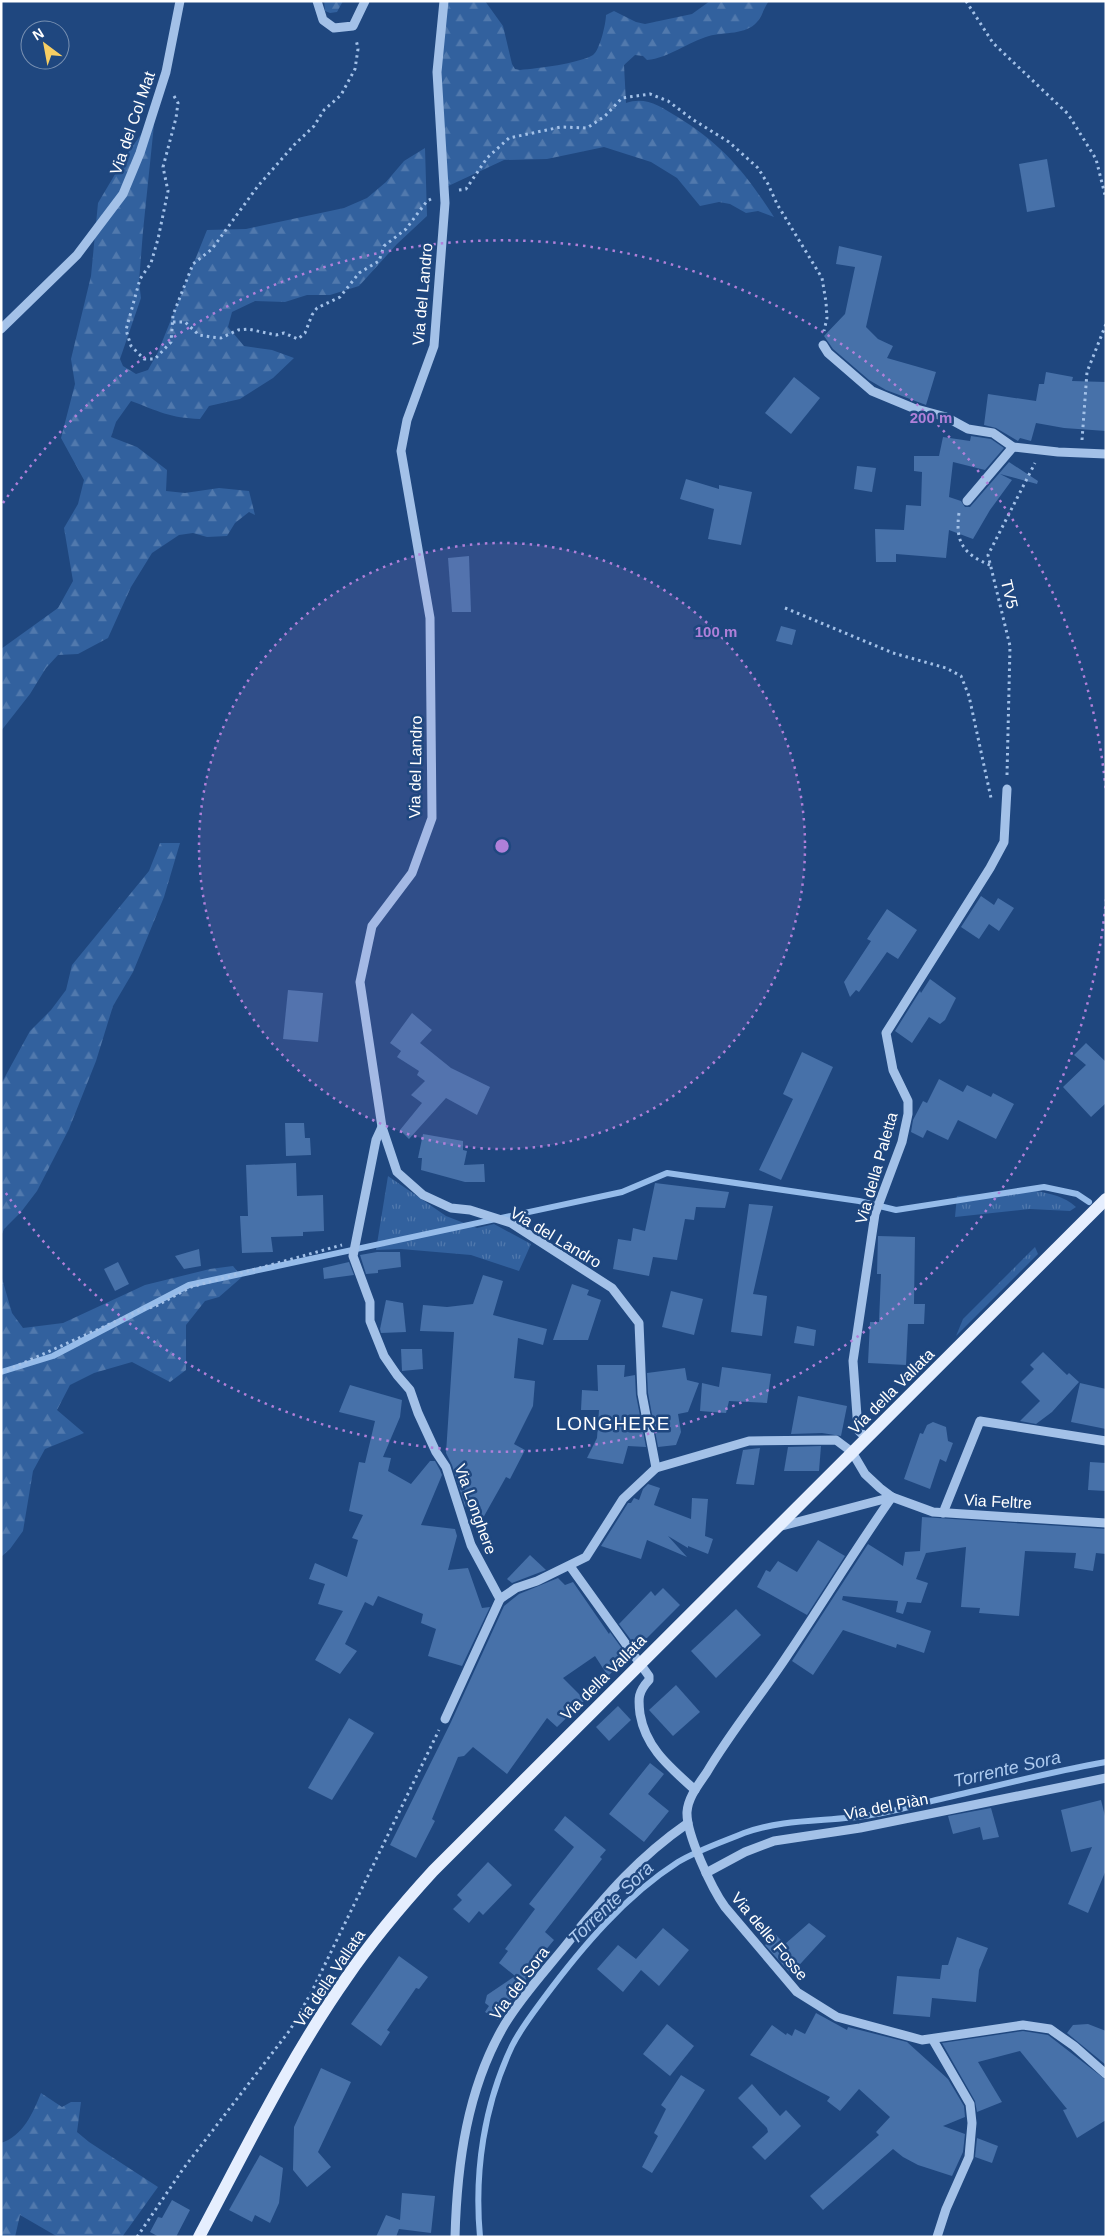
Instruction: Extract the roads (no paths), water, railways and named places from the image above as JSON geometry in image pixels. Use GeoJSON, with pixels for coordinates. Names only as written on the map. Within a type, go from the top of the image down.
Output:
{"type":"FeatureCollection","features":[{"type":"Feature","properties":{"kind":"main road","name":"Via della Vallata"},"geometry":{"type":"LineString","coordinates":[[199,2237],[294,2060],[346,1978],[382,1927],[433,1871],[1106,1199]]}},
{"type":"Feature","properties":{"kind":"street","name":"Via del Col Mat"},"geometry":{"type":"LineString","coordinates":[[1,328],[78,255],[123,194],[140,153],[166,72],[180,1]]}},
{"type":"Feature","properties":{"kind":"street"},"geometry":{"type":"LineString","coordinates":[[317,1],[323,20],[334,28],[353,26],[366,1]]}},
{"type":"Feature","properties":{"kind":"street","name":"Via del Landro"},"geometry":{"type":"LineString","coordinates":[[444,1],[437,72],[445,194],[434,346],[408,420],[402,451],[430,618],[432,818],[412,873],[372,926],[360,982],[382,1127],[397,1172],[423,1195],[451,1208],[470,1210],[511,1223],[612,1288],[639,1323],[642,1394],[656,1468]]}},
{"type":"Feature","properties":{"kind":"street"},"geometry":{"type":"LineString","coordinates":[[824,345],[828,353],[872,391],[913,408],[946,417],[968,428],[993,433],[1013,447],[1106,454]]}},
{"type":"Feature","properties":{"kind":"street"},"geometry":{"type":"LineString","coordinates":[[968,501],[1013,447]]}},
{"type":"Feature","properties":{"kind":"street","name":"Via della Paletta"},"geometry":{"type":"LineString","coordinates":[[866,1438],[858,1430],[853,1361],[875,1214],[902,1142],[908,1114],[908,1101],[893,1070],[886,1033],[990,868],[1004,842],[1007,789]]}},
{"type":"Feature","properties":{"kind":"street","name":"Via Longhere"},"geometry":{"type":"LineString","coordinates":[[382,1127],[376,1140],[353,1256],[370,1302],[370,1321],[384,1356],[397,1376],[410,1390],[418,1413],[436,1452],[446,1467],[471,1545],[484,1572],[500,1598]]}},
{"type":"Feature","properties":{"kind":"street"},"geometry":{"type":"LineString","coordinates":[[943,1513],[980,1421],[1106,1441]]}},
{"type":"Feature","properties":{"kind":"street"},"geometry":{"type":"LineString","coordinates":[[445,1719],[500,1598],[516,1588],[536,1582],[586,1557],[623,1499],[656,1468],[749,1441],[836,1440],[852,1452]]}},
{"type":"Feature","properties":{"kind":"street","name":"Via Feltre"},"geometry":{"type":"LineString","coordinates":[[852,1452],[866,1474],[892,1497],[933,1512],[1106,1523]]}},
{"type":"Feature","properties":{"kind":"street"},"geometry":{"type":"LineString","coordinates":[[778,1527],[892,1497]]}},
{"type":"Feature","properties":{"kind":"street"},"geometry":{"type":"LineString","coordinates":[[688,1823],[689,1804],[695,1790],[724,1745],[789,1654],[865,1534],[892,1497]]}},
{"type":"Feature","properties":{"kind":"street"},"geometry":{"type":"LineString","coordinates":[[570,1566],[649,1676],[649,1680],[641,1688],[638,1698],[642,1724],[648,1742],[658,1756],[695,1790]]}},
{"type":"Feature","properties":{"kind":"street","name":"Via del Piàn"},"geometry":{"type":"LineString","coordinates":[[705,1870],[774,1841],[860,1828],[1106,1778]]}},
{"type":"Feature","properties":{"kind":"street","name":"Via delle Fosse"},"geometry":{"type":"LineString","coordinates":[[688,1823],[705,1870],[725,1907],[796,1992],[837,2017],[922,2040],[933,2040],[1023,2025],[1050,2030],[1074,2046],[1106,2074]]}},
{"type":"Feature","properties":{"kind":"street","name":"Via del Sora"},"geometry":{"type":"LineString","coordinates":[[455,2237],[459,2171],[465,2134],[482,2075],[501,2031],[533,1986],[614,1888],[653,1848],[688,1823]]}},
{"type":"Feature","properties":{"kind":"street"},"geometry":{"type":"LineString","coordinates":[[933,2040],[970,2104],[972,2123],[968,2157],[946,2209],[937,2237]]}},
{"type":"Feature","properties":{"kind":"waterway"},"geometry":{"type":"LineString","coordinates":[[1,1372],[53,1356],[189,1285],[622,1192],[667,1173],[859,1201],[896,1210],[1044,1187],[1077,1194],[1089,1202]]}},
{"type":"Feature","properties":{"kind":"waterway","name":"Torrente Sora"},"geometry":{"type":"LineString","coordinates":[[480,2237],[479,2188],[483,2139],[494,2092],[512,2046],[523,2027],[558,1979],[605,1924],[640,1890],[678,1862],[710,1846],[759,1828],[879,1814],[1042,1775],[1106,1762]]}},
{"type":"Feature","properties":{"kind":"district","name":"LONGHERE"},"geometry":{"type":"Point","coordinates":[613,1423]}}]}
